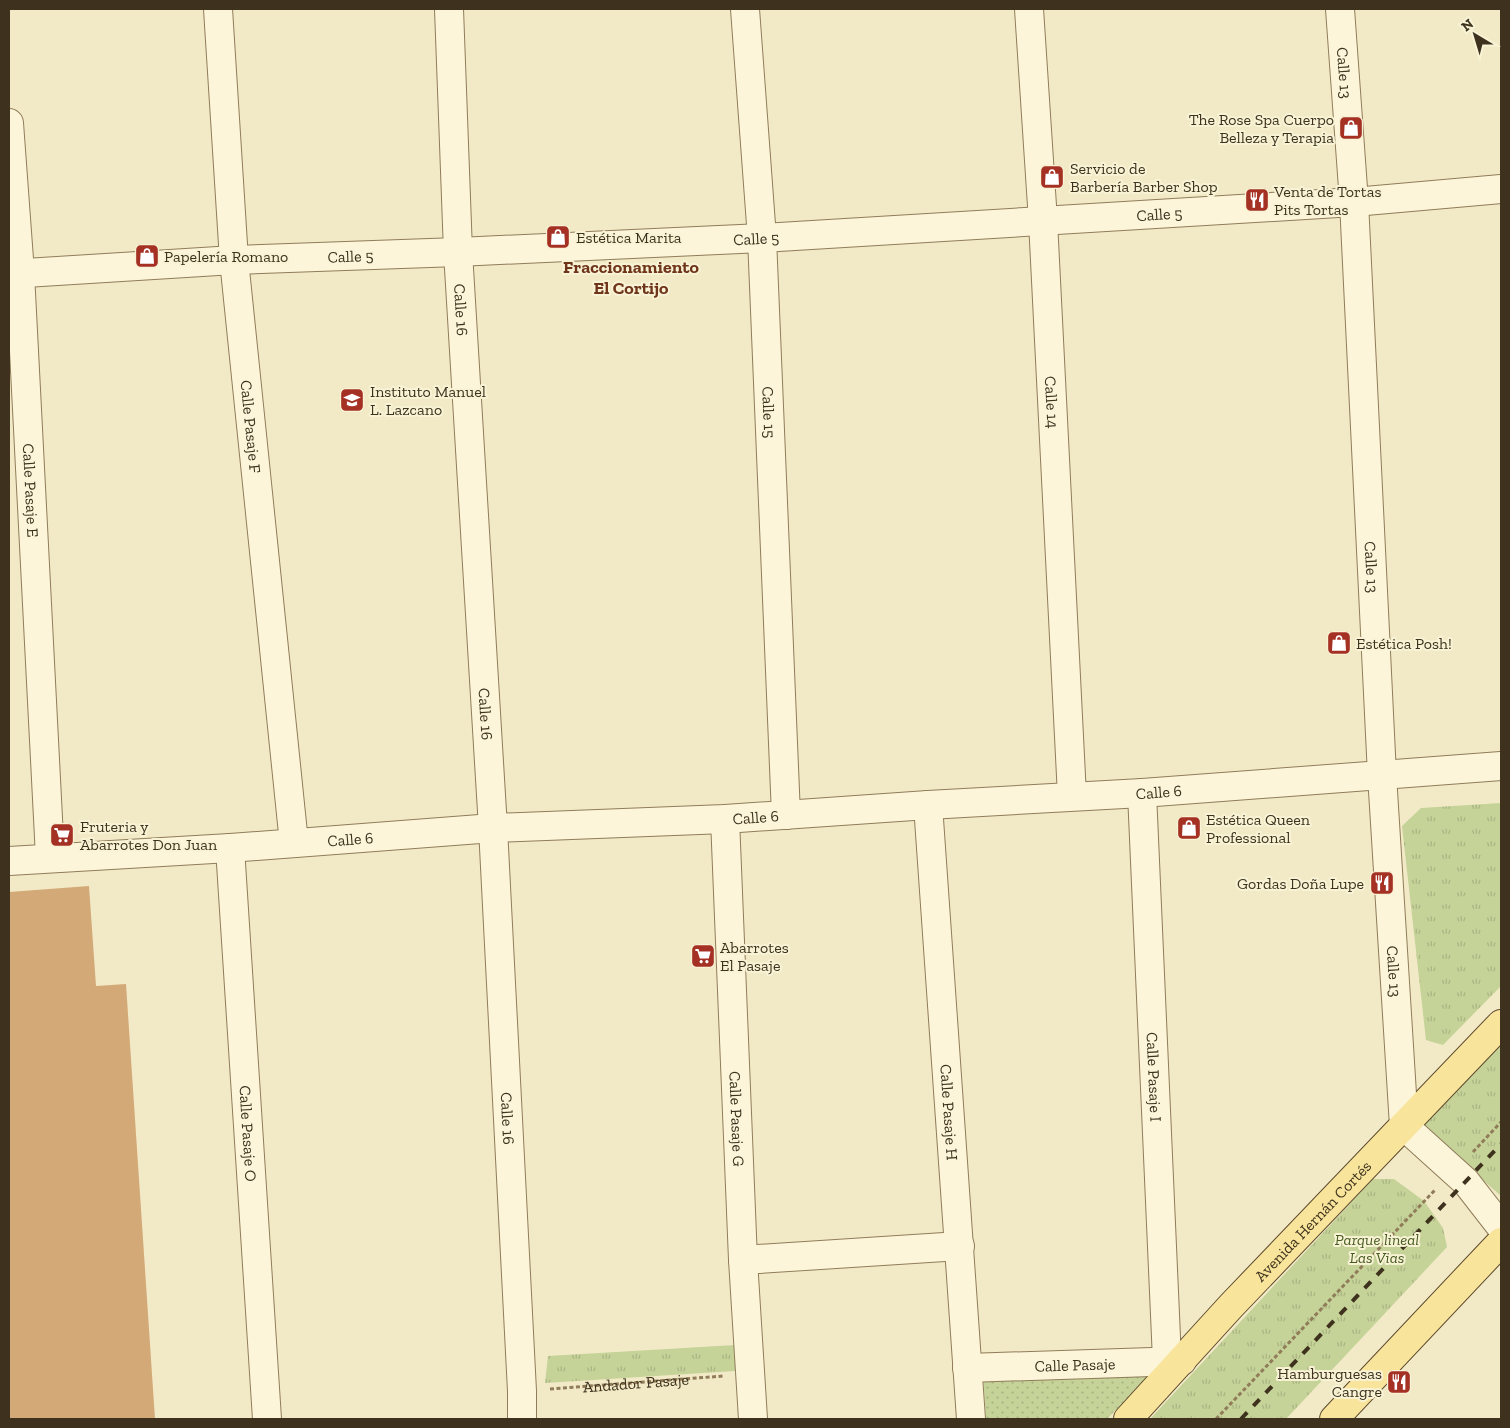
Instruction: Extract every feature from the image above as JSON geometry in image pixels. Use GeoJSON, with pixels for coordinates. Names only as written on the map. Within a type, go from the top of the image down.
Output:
{"type":"FeatureCollection","features":[{"type":"Feature","properties":{"kind":"main road","name":"Avenida Hernán Cortés"},"geometry":{"type":"LineString","coordinates":[[1128,1419],[1175,1360],[1231,1306],[1501,1024]]}},
{"type":"Feature","properties":{"kind":"main road"},"geometry":{"type":"LineString","coordinates":[[1334,1419],[1501,1242]]}},
{"type":"Feature","properties":{"kind":"street","name":"Calle Pasaje F"},"geometry":{"type":"LineString","coordinates":[[218,9],[234,260],[294,843]]}},
{"type":"Feature","properties":{"kind":"street","name":"Calle 16"},"geometry":{"type":"LineString","coordinates":[[449,9],[458,252],[493,828],[522,1419]]}},
{"type":"Feature","properties":{"kind":"street","name":"Calle 15"},"geometry":{"type":"LineString","coordinates":[[745,9],[762,238],[786,815]]}},
{"type":"Feature","properties":{"kind":"street","name":"Calle 14"},"geometry":{"type":"LineString","coordinates":[[1029,9],[1043,221],[1072,796]]}},
{"type":"Feature","properties":{"kind":"street","name":"Calle 13"},"geometry":{"type":"LineString","coordinates":[[1340,9],[1354,202],[1382,775],[1404,1126]]}},
{"type":"Feature","properties":{"kind":"street","name":"Calle Pasaje E"},"geometry":{"type":"LineString","coordinates":[[9,124],[14,274],[50,857]]}},
{"type":"Feature","properties":{"kind":"street","name":"Calle 5"},"geometry":{"type":"LineString","coordinates":[[14,274],[234,260],[762,238],[1354,202],[1501,189]]}},
{"type":"Feature","properties":{"kind":"street","name":"Calle 6"},"geometry":{"type":"LineString","coordinates":[[9,861],[50,857],[230,848],[493,828],[786,815],[1142,793],[1501,766]]}},
{"type":"Feature","properties":{"kind":"street","name":"Calle Pasaje I"},"geometry":{"type":"LineString","coordinates":[[1142,793],[1175,1360]]}},
{"type":"Feature","properties":{"kind":"street","name":"Calle Pasaje H"},"geometry":{"type":"LineString","coordinates":[[928,805],[971,1419]]}},
{"type":"Feature","properties":{"kind":"street","name":"Calle Pasaje G"},"geometry":{"type":"LineString","coordinates":[[725,818],[743,1260],[753,1419]]}},
{"type":"Feature","properties":{"kind":"street","name":"Calle Pasaje O"},"geometry":{"type":"LineString","coordinates":[[230,848],[267,1419]]}},
{"type":"Feature","properties":{"kind":"street"},"geometry":{"type":"LineString","coordinates":[[1404,1126],[1466,1182],[1501,1227]]}},
{"type":"Feature","properties":{"kind":"street"},"geometry":{"type":"LineString","coordinates":[[743,1260],[960,1246]]}},
{"type":"Feature","properties":{"kind":"street","name":"Calle Pasaje"},"geometry":{"type":"LineString","coordinates":[[967,1368],[1175,1360]]}},
{"type":"Feature","properties":{"kind":"path"},"geometry":{"type":"LineString","coordinates":[[1216,1419],[1424,1201]]}},
{"type":"Feature","properties":{"kind":"path","name":"Andador Pasaje"},"geometry":{"type":"LineString","coordinates":[[522,1391],[750,1374]]}},
{"type":"Feature","properties":{"kind":"green space"},"geometry":{"type":"Polygon","coordinates":[[[1501,803],[1501,986],[1443,1045],[1426,1040],[1402,826],[1421,808],[1501,803]]]}},
{"type":"Feature","properties":{"kind":"green space"},"geometry":{"type":"Polygon","coordinates":[[[1501,1039],[1501,1196],[1419,1124],[1501,1039]]]}},
{"type":"Feature","properties":{"kind":"green space","name":"Parque lineal Las Vias"},"geometry":{"type":"Polygon","coordinates":[[[1373,1179],[1394,1179],[1424,1201],[1443,1228],[1447,1247],[1286,1419],[1150,1419],[1373,1179]]]}},
{"type":"Feature","properties":{"kind":"green space"},"geometry":{"type":"Polygon","coordinates":[[[735,1345],[735,1371],[545,1383],[548,1356],[735,1345]]]}},
{"type":"Feature","properties":{"kind":"green space"},"geometry":{"type":"Polygon","coordinates":[[[1158,1367],[1107,1419],[986,1419],[983,1372],[1158,1367]]]}},
{"type":"Feature","properties":{"kind":"building"},"geometry":{"type":"Polygon","coordinates":[[[89,886],[96,986],[126,984],[155,1419],[9,1419],[9,892],[89,886]]]}},
{"type":"Feature","properties":{"kind":"railway"},"geometry":{"type":"LineString","coordinates":[[1241,1419],[1501,1144]]}},
{"type":"Feature","properties":{"kind":"place","name":"The Rose Spa Cuerpo Belleza y Terapia"},"geometry":{"type":"Point","coordinates":[1351,128]}},
{"type":"Feature","properties":{"kind":"place","name":"Servicio de Barbería Barber Shop"},"geometry":{"type":"Point","coordinates":[1052,177]}},
{"type":"Feature","properties":{"kind":"place","name":"Venta de Tortas Pits Tortas"},"geometry":{"type":"Point","coordinates":[1257,200]}},
{"type":"Feature","properties":{"kind":"place","name":"Estética Marita"},"geometry":{"type":"Point","coordinates":[558,237]}},
{"type":"Feature","properties":{"kind":"place","name":"Papelería Romano"},"geometry":{"type":"Point","coordinates":[147,256]}},
{"type":"Feature","properties":{"kind":"place","name":"Instituto Manuel L. Lazcano"},"geometry":{"type":"Point","coordinates":[352,400]}},
{"type":"Feature","properties":{"kind":"place","name":"Estética Posh!"},"geometry":{"type":"Point","coordinates":[1339,643]}},
{"type":"Feature","properties":{"kind":"place","name":"Estética Queen Professional"},"geometry":{"type":"Point","coordinates":[1189,828]}},
{"type":"Feature","properties":{"kind":"place","name":"Fruteria y Abarrotes Don Juan"},"geometry":{"type":"Point","coordinates":[62,835]}},
{"type":"Feature","properties":{"kind":"place","name":"Gordas Doña Lupe"},"geometry":{"type":"Point","coordinates":[1382,883]}},
{"type":"Feature","properties":{"kind":"place","name":"Abarrotes El Pasaje"},"geometry":{"type":"Point","coordinates":[703,956]}},
{"type":"Feature","properties":{"kind":"place","name":"Hamburguesas Cangre"},"geometry":{"type":"Point","coordinates":[1399,1382]}},
{"type":"Feature","properties":{"kind":"district","name":"Fraccionamiento El Cortijo"},"geometry":{"type":"Point","coordinates":[631,277]}}]}
